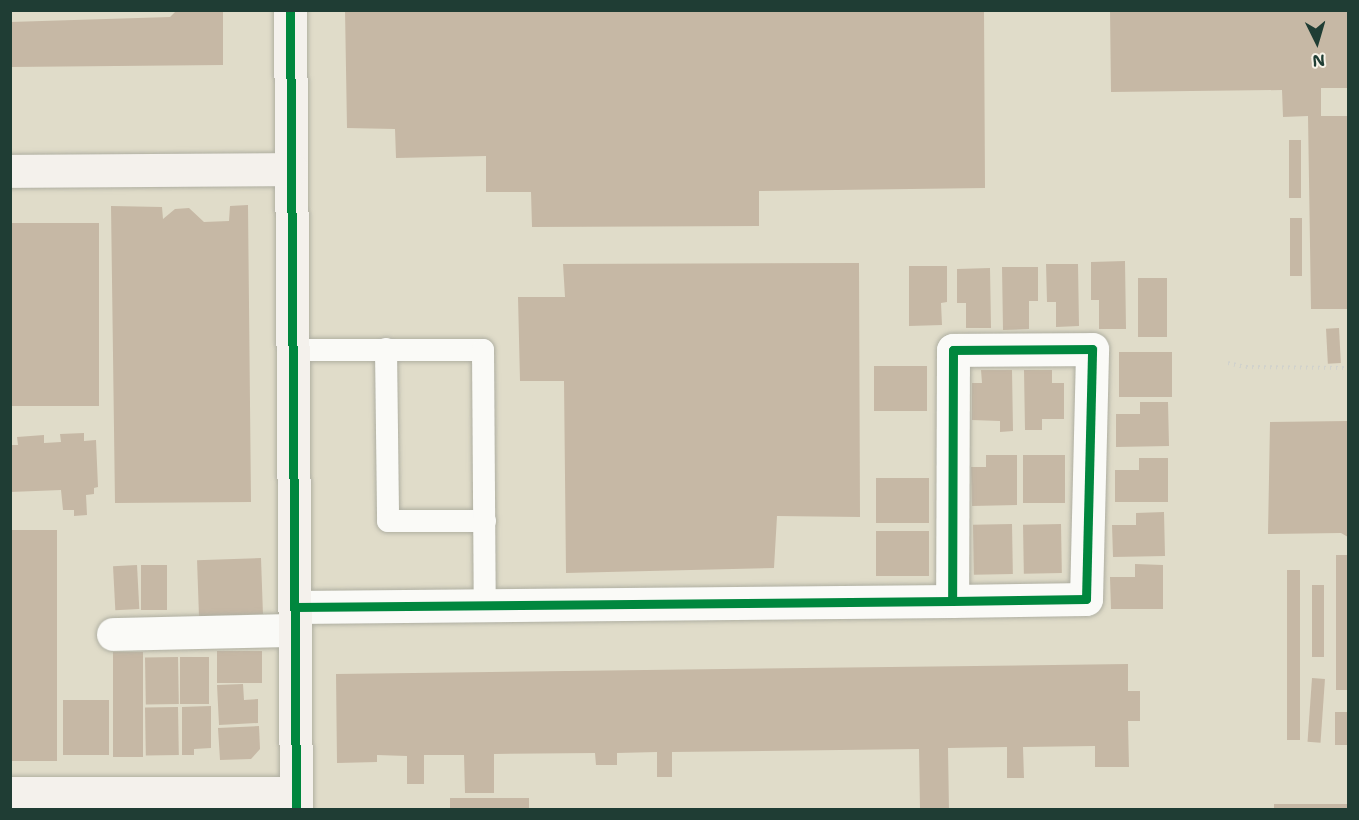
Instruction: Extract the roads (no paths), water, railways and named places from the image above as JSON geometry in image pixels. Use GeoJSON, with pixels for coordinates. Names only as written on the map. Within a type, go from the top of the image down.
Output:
{"type":"FeatureCollection","features":[{"type":"Feature","properties":{"kind":"street"},"geometry":{"type":"LineString","coordinates":[[10,794],[296,801],[290,10]]}},
{"type":"Feature","properties":{"kind":"street"},"geometry":{"type":"LineString","coordinates":[[10,171],[291,169]]}},
{"type":"Feature","properties":{"kind":"street"},"geometry":{"type":"LineString","coordinates":[[113,634],[295,618],[485,605],[1086,599],[1092,349],[952,350],[952,600]]}},
{"type":"Feature","properties":{"kind":"lane"},"geometry":{"type":"LineString","coordinates":[[386,349],[388,521],[484,521]]}},
{"type":"Feature","properties":{"kind":"lane"},"geometry":{"type":"LineString","coordinates":[[293,350],[483,350],[485,605]]}}]}
